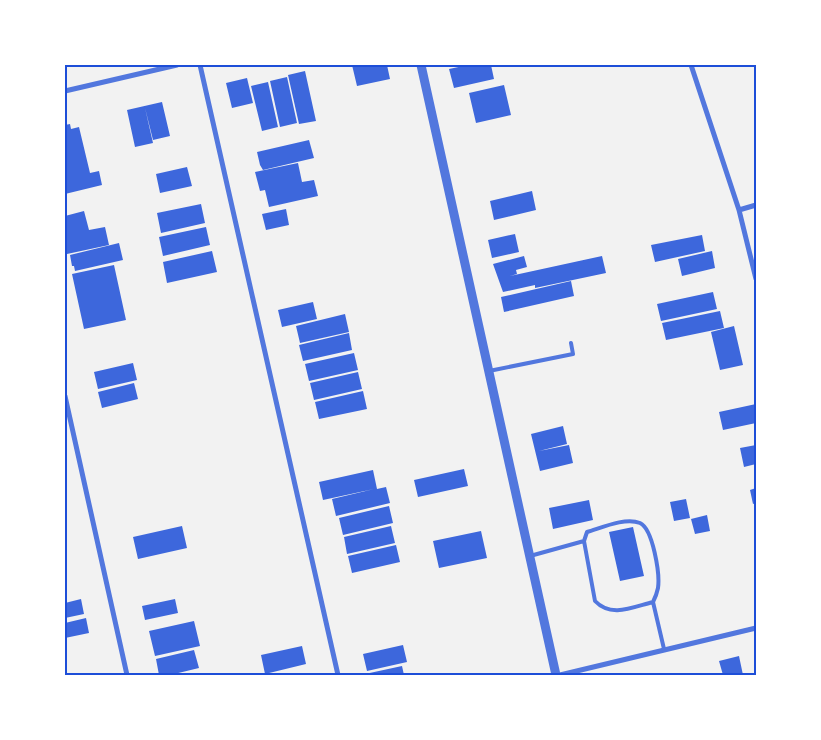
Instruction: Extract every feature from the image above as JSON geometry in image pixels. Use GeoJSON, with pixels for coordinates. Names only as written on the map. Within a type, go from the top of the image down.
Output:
{"type":"FeatureCollection","features":[{"type":"Feature","properties":{"kind":"street"},"geometry":{"type":"LineString","coordinates":[[65,91],[177,65]]}},
{"type":"Feature","properties":{"kind":"street"},"geometry":{"type":"LineString","coordinates":[[200,65],[338,675]]}},
{"type":"Feature","properties":{"kind":"street"},"geometry":{"type":"LineString","coordinates":[[421,65],[556,675]]}},
{"type":"Feature","properties":{"kind":"street"},"geometry":{"type":"LineString","coordinates":[[691,65],[753,256],[756,279]]}},
{"type":"Feature","properties":{"kind":"street"},"geometry":{"type":"LineString","coordinates":[[739,210],[756,205]]}},
{"type":"Feature","properties":{"kind":"street"},"geometry":{"type":"LineString","coordinates":[[65,396],[127,675]]}},
{"type":"Feature","properties":{"kind":"street"},"geometry":{"type":"LineString","coordinates":[[560,675],[756,628]]}},
{"type":"Feature","properties":{"kind":"lane"},"geometry":{"type":"LineString","coordinates":[[489,371],[573,354],[571,343]]}},
{"type":"Feature","properties":{"kind":"lane"},"geometry":{"type":"LineString","coordinates":[[653,602],[614,612],[602,608],[595,601],[584,541],[586,532],[630,521],[640,523],[649,531],[658,577],[658,590],[653,602],[664,649]]}},
{"type":"Feature","properties":{"kind":"lane"},"geometry":{"type":"LineString","coordinates":[[530,556],[584,541]]}},
{"type":"Feature","properties":{"kind":"building"},"geometry":{"type":"Polygon","coordinates":[[[352,65],[387,65],[390,79],[357,86],[352,65]]]}},
{"type":"Feature","properties":{"kind":"building"},"geometry":{"type":"Polygon","coordinates":[[[468,65],[491,65],[494,79],[454,88],[449,69],[468,65]]]}},
{"type":"Feature","properties":{"kind":"building"},"geometry":{"type":"Polygon","coordinates":[[[305,71],[316,121],[299,124],[288,75],[305,71]]]}},
{"type":"Feature","properties":{"kind":"building"},"geometry":{"type":"Polygon","coordinates":[[[287,77],[297,123],[280,127],[270,81],[287,77]]]}},
{"type":"Feature","properties":{"kind":"building"},"geometry":{"type":"Polygon","coordinates":[[[247,78],[253,103],[232,108],[226,83],[247,78]]]}},
{"type":"Feature","properties":{"kind":"building"},"geometry":{"type":"Polygon","coordinates":[[[268,82],[278,127],[262,131],[251,86],[268,82]]]}},
{"type":"Feature","properties":{"kind":"building"},"geometry":{"type":"Polygon","coordinates":[[[504,85],[511,115],[476,123],[469,93],[504,85]]]}},
{"type":"Feature","properties":{"kind":"building"},"geometry":{"type":"Polygon","coordinates":[[[162,102],[170,136],[153,140],[145,108],[153,143],[135,147],[127,110],[162,102]]]}},
{"type":"Feature","properties":{"kind":"building"},"geometry":{"type":"Polygon","coordinates":[[[70,124],[71,129],[79,127],[90,173],[99,171],[102,185],[65,194],[65,125],[70,124]]]}},
{"type":"Feature","properties":{"kind":"building"},"geometry":{"type":"Polygon","coordinates":[[[309,140],[314,158],[263,170],[260,165],[257,152],[309,140]]]}},
{"type":"Feature","properties":{"kind":"building"},"geometry":{"type":"Polygon","coordinates":[[[298,163],[302,182],[314,180],[318,196],[269,207],[265,190],[260,191],[255,172],[298,163]]]}},
{"type":"Feature","properties":{"kind":"building"},"geometry":{"type":"Polygon","coordinates":[[[187,167],[192,186],[160,193],[156,174],[187,167]]]}},
{"type":"Feature","properties":{"kind":"building"},"geometry":{"type":"Polygon","coordinates":[[[532,191],[536,210],[494,220],[490,201],[532,191]]]}},
{"type":"Feature","properties":{"kind":"building"},"geometry":{"type":"Polygon","coordinates":[[[201,204],[205,223],[161,233],[157,213],[201,204]]]}},
{"type":"Feature","properties":{"kind":"building"},"geometry":{"type":"Polygon","coordinates":[[[286,209],[289,225],[266,230],[262,214],[286,209]]]}},
{"type":"Feature","properties":{"kind":"building"},"geometry":{"type":"Polygon","coordinates":[[[84,211],[89,230],[105,227],[109,245],[67,254],[65,216],[84,211]]]}},
{"type":"Feature","properties":{"kind":"building"},"geometry":{"type":"Polygon","coordinates":[[[206,227],[210,245],[163,256],[159,237],[206,227]]]}},
{"type":"Feature","properties":{"kind":"building"},"geometry":{"type":"Polygon","coordinates":[[[515,234],[519,252],[492,258],[488,240],[515,234]]]}},
{"type":"Feature","properties":{"kind":"building"},"geometry":{"type":"Polygon","coordinates":[[[702,235],[705,251],[655,262],[651,245],[702,235]]]}},
{"type":"Feature","properties":{"kind":"building"},"geometry":{"type":"Polygon","coordinates":[[[119,243],[123,260],[75,271],[74,266],[72,266],[70,255],[119,243]]]}},
{"type":"Feature","properties":{"kind":"building"},"geometry":{"type":"Polygon","coordinates":[[[212,251],[217,272],[167,283],[163,262],[212,251]]]}},
{"type":"Feature","properties":{"kind":"building"},"geometry":{"type":"Polygon","coordinates":[[[712,251],[715,268],[682,276],[678,259],[712,251]]]}},
{"type":"Feature","properties":{"kind":"building"},"geometry":{"type":"Polygon","coordinates":[[[524,256],[527,267],[516,270],[517,274],[510,276],[602,256],[606,273],[535,288],[535,285],[503,292],[493,264],[524,256]]]}},
{"type":"Feature","properties":{"kind":"building"},"geometry":{"type":"Polygon","coordinates":[[[114,265],[126,320],[84,329],[72,274],[114,265]]]}},
{"type":"Feature","properties":{"kind":"building"},"geometry":{"type":"Polygon","coordinates":[[[571,281],[574,296],[504,312],[501,297],[571,281]]]}},
{"type":"Feature","properties":{"kind":"building"},"geometry":{"type":"Polygon","coordinates":[[[713,292],[717,309],[661,321],[657,304],[713,292]]]}},
{"type":"Feature","properties":{"kind":"building"},"geometry":{"type":"Polygon","coordinates":[[[313,302],[317,319],[282,327],[278,310],[313,302]]]}},
{"type":"Feature","properties":{"kind":"building"},"geometry":{"type":"Polygon","coordinates":[[[720,311],[724,328],[666,340],[662,323],[720,311]]]}},
{"type":"Feature","properties":{"kind":"building"},"geometry":{"type":"Polygon","coordinates":[[[345,314],[349,332],[300,343],[296,326],[345,314]]]}},
{"type":"Feature","properties":{"kind":"building"},"geometry":{"type":"Polygon","coordinates":[[[734,326],[743,365],[720,370],[711,332],[734,326]]]}},
{"type":"Feature","properties":{"kind":"building"},"geometry":{"type":"Polygon","coordinates":[[[349,333],[352,350],[303,361],[299,345],[349,333]]]}},
{"type":"Feature","properties":{"kind":"building"},"geometry":{"type":"Polygon","coordinates":[[[354,353],[358,370],[309,381],[305,364],[354,353]]]}},
{"type":"Feature","properties":{"kind":"building"},"geometry":{"type":"Polygon","coordinates":[[[133,363],[137,380],[98,389],[94,372],[133,363]]]}},
{"type":"Feature","properties":{"kind":"building"},"geometry":{"type":"Polygon","coordinates":[[[358,372],[362,389],[314,400],[310,383],[358,372]]]}},
{"type":"Feature","properties":{"kind":"building"},"geometry":{"type":"Polygon","coordinates":[[[134,383],[138,399],[102,408],[98,392],[134,383]]]}},
{"type":"Feature","properties":{"kind":"building"},"geometry":{"type":"Polygon","coordinates":[[[363,391],[367,409],[319,419],[315,402],[363,391]]]}},
{"type":"Feature","properties":{"kind":"building"},"geometry":{"type":"Polygon","coordinates":[[[756,404],[756,423],[723,430],[719,412],[756,404]]]}},
{"type":"Feature","properties":{"kind":"building"},"geometry":{"type":"Polygon","coordinates":[[[563,426],[567,444],[539,451],[569,445],[573,463],[540,471],[531,434],[563,426]]]}},
{"type":"Feature","properties":{"kind":"building"},"geometry":{"type":"Polygon","coordinates":[[[756,445],[756,464],[744,467],[740,448],[756,445]]]}},
{"type":"Feature","properties":{"kind":"building"},"geometry":{"type":"Polygon","coordinates":[[[464,469],[468,486],[418,497],[414,480],[464,469]]]}},
{"type":"Feature","properties":{"kind":"building"},"geometry":{"type":"Polygon","coordinates":[[[373,470],[377,489],[386,487],[390,503],[336,516],[332,499],[374,489],[323,500],[319,482],[373,470]]]}},
{"type":"Feature","properties":{"kind":"building"},"geometry":{"type":"Polygon","coordinates":[[[756,488],[756,503],[753,504],[750,490],[756,488]]]}},
{"type":"Feature","properties":{"kind":"building"},"geometry":{"type":"Polygon","coordinates":[[[686,499],[690,518],[674,521],[670,502],[686,499]]]}},
{"type":"Feature","properties":{"kind":"building"},"geometry":{"type":"Polygon","coordinates":[[[589,500],[593,520],[553,529],[549,508],[589,500]]]}},
{"type":"Feature","properties":{"kind":"building"},"geometry":{"type":"Polygon","coordinates":[[[389,506],[393,523],[343,535],[339,518],[389,506]]]}},
{"type":"Feature","properties":{"kind":"building"},"geometry":{"type":"Polygon","coordinates":[[[707,515],[710,531],[695,534],[691,519],[707,515]]]}},
{"type":"Feature","properties":{"kind":"building"},"geometry":{"type":"Polygon","coordinates":[[[182,526],[187,548],[138,559],[133,537],[182,526]]]}},
{"type":"Feature","properties":{"kind":"building"},"geometry":{"type":"Polygon","coordinates":[[[391,526],[395,543],[347,554],[344,537],[391,526]]]}},
{"type":"Feature","properties":{"kind":"building"},"geometry":{"type":"Polygon","coordinates":[[[633,527],[644,576],[620,581],[609,532],[633,527]]]}},
{"type":"Feature","properties":{"kind":"building"},"geometry":{"type":"Polygon","coordinates":[[[481,531],[487,558],[439,568],[433,541],[481,531]]]}},
{"type":"Feature","properties":{"kind":"building"},"geometry":{"type":"Polygon","coordinates":[[[396,545],[400,562],[352,573],[348,556],[396,545]]]}},
{"type":"Feature","properties":{"kind":"building"},"geometry":{"type":"Polygon","coordinates":[[[81,599],[84,614],[65,618],[65,603],[81,599]]]}},
{"type":"Feature","properties":{"kind":"building"},"geometry":{"type":"Polygon","coordinates":[[[175,599],[178,613],[145,620],[142,606],[175,599]]]}},
{"type":"Feature","properties":{"kind":"building"},"geometry":{"type":"Polygon","coordinates":[[[86,618],[89,633],[65,638],[65,623],[86,618]]]}},
{"type":"Feature","properties":{"kind":"building"},"geometry":{"type":"Polygon","coordinates":[[[194,621],[200,646],[155,656],[149,631],[194,621]]]}},
{"type":"Feature","properties":{"kind":"building"},"geometry":{"type":"Polygon","coordinates":[[[403,645],[407,662],[367,671],[363,654],[403,645]]]}},
{"type":"Feature","properties":{"kind":"building"},"geometry":{"type":"Polygon","coordinates":[[[302,646],[306,664],[265,674],[261,655],[302,646]]]}},
{"type":"Feature","properties":{"kind":"building"},"geometry":{"type":"Polygon","coordinates":[[[194,650],[199,668],[170,675],[159,675],[156,659],[194,650]]]}},
{"type":"Feature","properties":{"kind":"building"},"geometry":{"type":"Polygon","coordinates":[[[739,656],[743,675],[723,675],[719,661],[739,656]]]}},
{"type":"Feature","properties":{"kind":"building"},"geometry":{"type":"Polygon","coordinates":[[[402,666],[404,675],[365,675],[365,674],[402,666]]]}}]}
